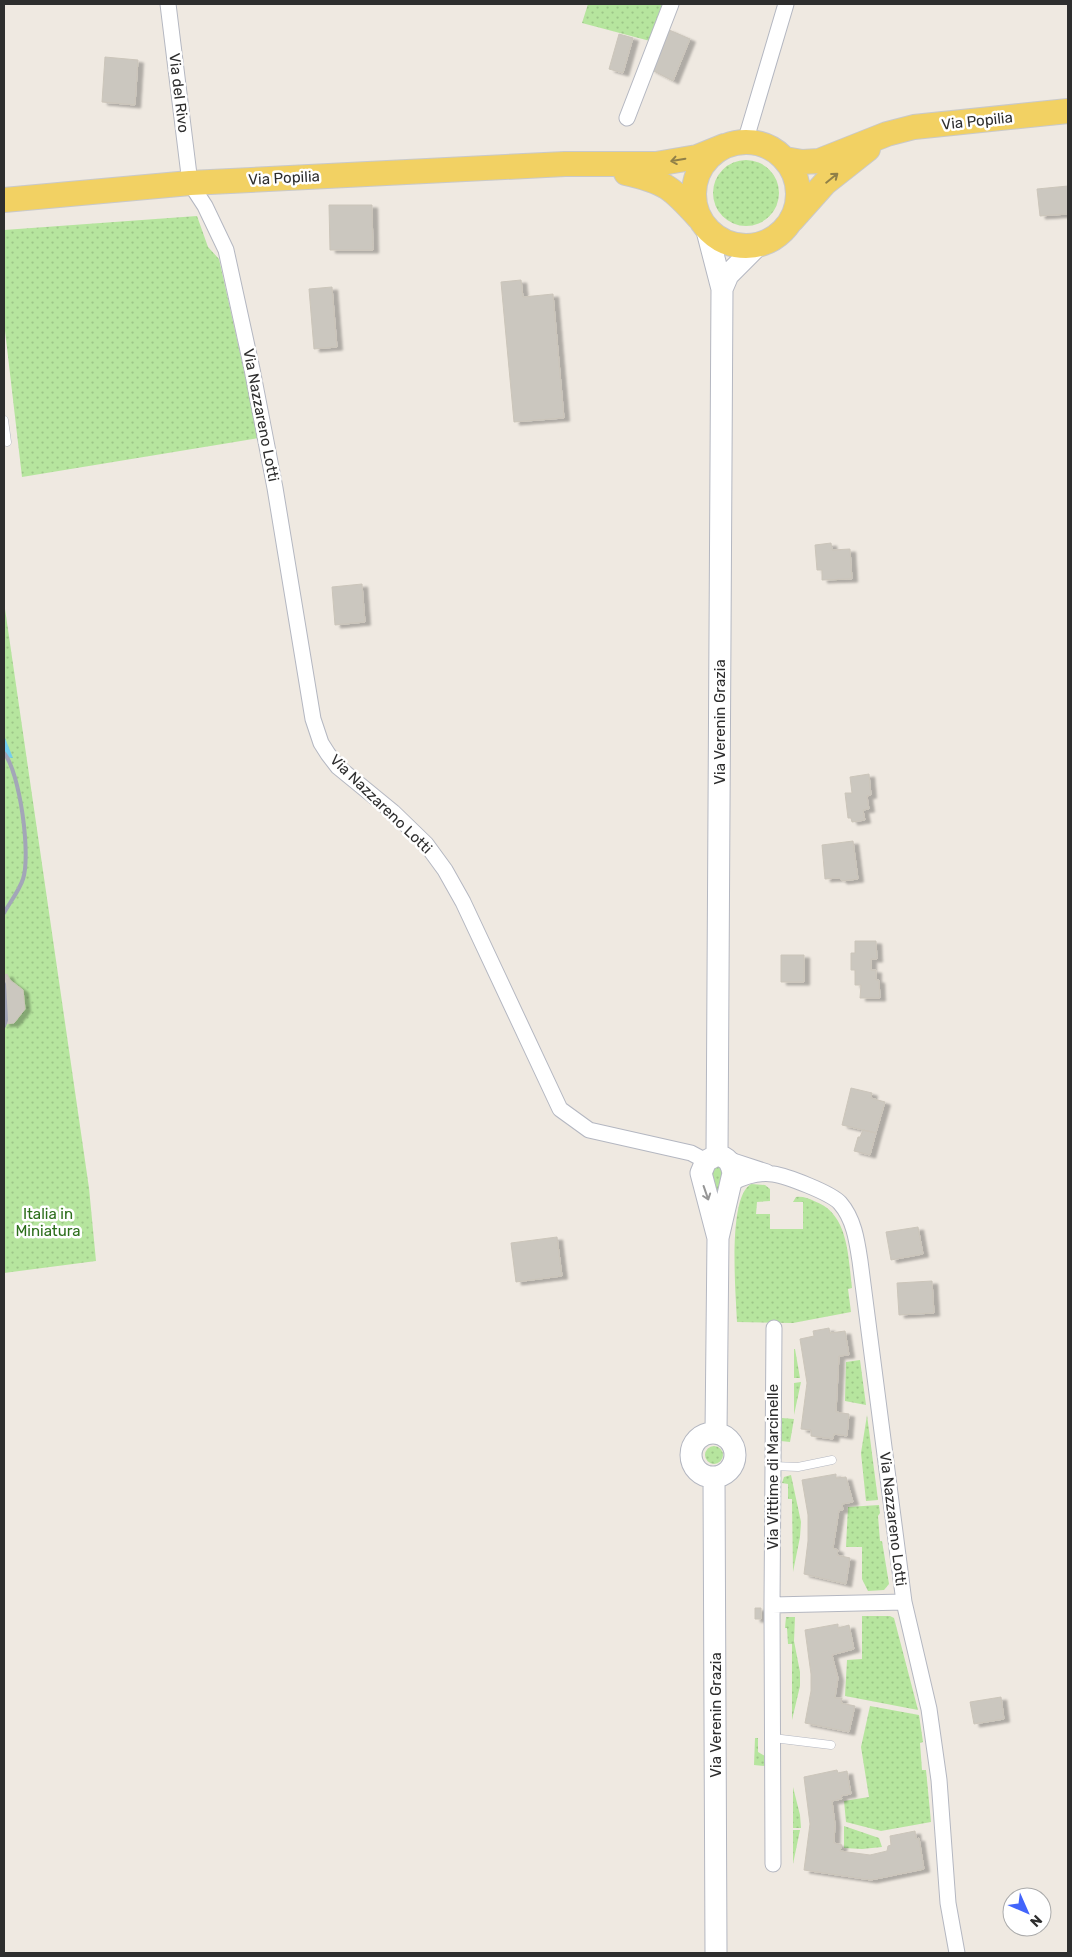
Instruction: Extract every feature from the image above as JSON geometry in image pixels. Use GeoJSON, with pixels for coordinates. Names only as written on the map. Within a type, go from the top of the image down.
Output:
{"type":"FeatureCollection","features":[{"type":"Feature","properties":{"kind":"main road","name":"Via Popilia"},"geometry":{"type":"LineString","coordinates":[[785,159],[802,162],[819,161],[887,134],[914,127],[1068,111]]}},
{"type":"Feature","properties":{"kind":"main road","name":"Via Popilia"},"geometry":{"type":"LineString","coordinates":[[786,226],[825,183],[887,134]]}},
{"type":"Feature","properties":{"kind":"main road","name":"Via Popilia"},"geometry":{"type":"LineString","coordinates":[[4,200],[190,183],[565,164],[656,164],[697,157],[734,144]]}},
{"type":"Feature","properties":{"kind":"main road"},"geometry":{"type":"LineString","coordinates":[[734,144],[761,144],[770,147],[785,159],[795,178],[798,200],[794,214],[786,226],[769,240],[759,244],[738,245],[712,233],[703,223],[694,191],[697,177],[703,164],[712,154],[734,144]]}},
{"type":"Feature","properties":{"kind":"main road","name":"Via Popilia"},"geometry":{"type":"LineString","coordinates":[[565,164],[619,171],[663,183],[678,194],[703,223]]}},
{"type":"Feature","properties":{"kind":"street","name":"Via del Rivo"},"geometry":{"type":"LineString","coordinates":[[168,4],[190,183]]}},
{"type":"Feature","properties":{"kind":"street"},"geometry":{"type":"LineString","coordinates":[[627,118],[671,4]]}},
{"type":"Feature","properties":{"kind":"street"},"geometry":{"type":"LineString","coordinates":[[734,144],[786,4]]}},
{"type":"Feature","properties":{"kind":"street","name":"Via Nazzareno Lotti"},"geometry":{"type":"LineString","coordinates":[[190,183],[205,206],[226,250],[254,378],[275,488],[313,719],[321,743],[338,766],[393,812],[426,844],[445,870],[463,902],[560,1109],[589,1130],[717,1158],[773,1174],[828,1194],[839,1202],[850,1218],[856,1236],[860,1261],[904,1602],[930,1709],[939,1780],[948,1903],[957,1953]]}},
{"type":"Feature","properties":{"kind":"street","name":"Via Verenin Grazia"},"geometry":{"type":"LineString","coordinates":[[703,223],[722,289],[717,1158],[701,1172],[718,1238]]}},
{"type":"Feature","properties":{"kind":"street"},"geometry":{"type":"LineString","coordinates":[[722,289],[728,275],[759,244]]}},
{"type":"Feature","properties":{"kind":"street","name":"Via Verenin Grazia"},"geometry":{"type":"LineString","coordinates":[[716,1434],[718,1238],[733,1173],[731,1166],[717,1158]]}},
{"type":"Feature","properties":{"kind":"street","name":"Via Nazzareno Lotti"},"geometry":{"type":"LineString","coordinates":[[732,1183],[747,1175],[773,1174]]}},
{"type":"Feature","properties":{"kind":"street","name":"Via Vittime di Marcinelle"},"geometry":{"type":"LineString","coordinates":[[773,1864],[774,1328]]}},
{"type":"Feature","properties":{"kind":"street"},"geometry":{"type":"LineString","coordinates":[[716,1434],[722,1435],[732,1443],[735,1456],[731,1468],[726,1473],[714,1477],[702,1474],[698,1470],[694,1465],[692,1453],[700,1438],[716,1434]]}},
{"type":"Feature","properties":{"kind":"street","name":"Via Verenin Grazia"},"geometry":{"type":"LineString","coordinates":[[714,1477],[716,1953]]}},
{"type":"Feature","properties":{"kind":"street"},"geometry":{"type":"LineString","coordinates":[[772,1605],[904,1602]]}},
{"type":"Feature","properties":{"kind":"lane"},"geometry":{"type":"LineString","coordinates":[[4,420],[6,442]]}},
{"type":"Feature","properties":{"kind":"lane"},"geometry":{"type":"LineString","coordinates":[[773,1466],[798,1467],[832,1460]]}},
{"type":"Feature","properties":{"kind":"lane"},"geometry":{"type":"LineString","coordinates":[[772,1738],[830,1746]]}},
{"type":"Feature","properties":{"kind":"green space"},"geometry":{"type":"Polygon","coordinates":[[[588,4],[662,4],[650,41],[582,23],[588,4]]]}},
{"type":"Feature","properties":{"kind":"green space"},"geometry":{"type":"Polygon","coordinates":[[[752,160],[770,169],[777,180],[779,193],[777,206],[770,217],[759,224],[740,226],[722,217],[715,206],[713,187],[722,169],[733,162],[752,160]]]}},
{"type":"Feature","properties":{"kind":"green space"},"geometry":{"type":"Polygon","coordinates":[[[197,216],[208,247],[219,259],[259,438],[22,477],[4,322],[4,230],[197,216]]]}},
{"type":"Feature","properties":{"kind":"green space","name":"Italia in Miniatura"},"geometry":{"type":"Polygon","coordinates":[[[4,602],[89,1188],[96,1261],[4,1273],[4,602]]]}},
{"type":"Feature","properties":{"kind":"green space"},"geometry":{"type":"Polygon","coordinates":[[[717,1164],[724,1169],[719,1199],[710,1174],[717,1164]]]}},
{"type":"Feature","properties":{"kind":"green space"},"geometry":{"type":"Polygon","coordinates":[[[751,1184],[765,1185],[770,1189],[770,1201],[757,1202],[756,1214],[770,1214],[770,1229],[803,1229],[803,1202],[793,1202],[796,1197],[805,1197],[814,1201],[826,1207],[834,1215],[845,1237],[852,1288],[848,1289],[851,1312],[793,1323],[737,1322],[736,1227],[743,1193],[751,1184]]]}},
{"type":"Feature","properties":{"kind":"green space"},"geometry":{"type":"Polygon","coordinates":[[[795,1349],[800,1378],[794,1378],[795,1349]]]}},
{"type":"Feature","properties":{"kind":"green space"},"geometry":{"type":"Polygon","coordinates":[[[860,1360],[866,1405],[845,1401],[846,1362],[860,1360]]]}},
{"type":"Feature","properties":{"kind":"green space"},"geometry":{"type":"Polygon","coordinates":[[[801,1382],[794,1415],[794,1383],[801,1382]]]}},
{"type":"Feature","properties":{"kind":"green space"},"geometry":{"type":"Polygon","coordinates":[[[867,1415],[878,1500],[866,1501],[861,1453],[867,1415]]]}},
{"type":"Feature","properties":{"kind":"green space"},"geometry":{"type":"Polygon","coordinates":[[[782,1418],[794,1419],[790,1442],[781,1441],[782,1418]]]}},
{"type":"Feature","properties":{"kind":"green space"},"geometry":{"type":"Polygon","coordinates":[[[714,1446],[720,1449],[723,1455],[720,1461],[714,1464],[708,1461],[705,1455],[708,1449],[714,1446]]]}},
{"type":"Feature","properties":{"kind":"green space"},"geometry":{"type":"Polygon","coordinates":[[[791,1475],[801,1522],[793,1572],[792,1499],[788,1499],[788,1484],[782,1483],[784,1477],[791,1475]]]}},
{"type":"Feature","properties":{"kind":"green space"},"geometry":{"type":"Polygon","coordinates":[[[879,1505],[880,1541],[882,1541],[889,1584],[884,1590],[868,1591],[862,1579],[862,1547],[846,1547],[848,1507],[879,1505]]]}},
{"type":"Feature","properties":{"kind":"green space"},"geometry":{"type":"Polygon","coordinates":[[[862,1616],[890,1616],[894,1618],[918,1710],[845,1696],[847,1660],[862,1659],[862,1616]]]}},
{"type":"Feature","properties":{"kind":"green space"},"geometry":{"type":"Polygon","coordinates":[[[786,1617],[795,1617],[794,1641],[800,1672],[800,1686],[792,1720],[792,1644],[788,1644],[787,1628],[785,1628],[786,1617]]]}},
{"type":"Feature","properties":{"kind":"green space"},"geometry":{"type":"Polygon","coordinates":[[[870,1706],[919,1715],[923,1742],[920,1743],[922,1770],[926,1770],[931,1822],[881,1831],[846,1822],[844,1801],[869,1797],[861,1747],[870,1706]]]}},
{"type":"Feature","properties":{"kind":"green space"},"geometry":{"type":"Polygon","coordinates":[[[755,1738],[758,1738],[758,1752],[765,1756],[765,1766],[754,1765],[755,1738]]]}},
{"type":"Feature","properties":{"kind":"green space"},"geometry":{"type":"Polygon","coordinates":[[[793,1787],[800,1815],[801,1828],[793,1828],[793,1787]]]}},
{"type":"Feature","properties":{"kind":"green space"},"geometry":{"type":"Polygon","coordinates":[[[844,1826],[879,1838],[882,1847],[844,1848],[844,1826]]]}},
{"type":"Feature","properties":{"kind":"green space"},"geometry":{"type":"Polygon","coordinates":[[[793,1830],[800,1830],[793,1864],[793,1830]]]}},
{"type":"Feature","properties":{"kind":"water"},"geometry":{"type":"Polygon","coordinates":[[[5,738],[13,758],[4,757],[5,738]]]}},
{"type":"Feature","properties":{"kind":"building"},"geometry":{"type":"Polygon","coordinates":[[[667,29],[690,39],[673,81],[650,69],[667,29]]]}},
{"type":"Feature","properties":{"kind":"building"},"geometry":{"type":"Polygon","coordinates":[[[619,34],[633,38],[623,73],[609,69],[619,34]]]}},
{"type":"Feature","properties":{"kind":"building"},"geometry":{"type":"Polygon","coordinates":[[[105,57],[138,60],[135,105],[102,102],[105,57]]]}},
{"type":"Feature","properties":{"kind":"building"},"geometry":{"type":"Polygon","coordinates":[[[1068,186],[1068,214],[1040,216],[1037,189],[1068,186]]]}},
{"type":"Feature","properties":{"kind":"building"},"geometry":{"type":"Polygon","coordinates":[[[329,205],[372,205],[373,250],[330,250],[329,205]]]}},
{"type":"Feature","properties":{"kind":"building"},"geometry":{"type":"Polygon","coordinates":[[[521,280],[523,297],[553,294],[564,418],[514,422],[501,282],[521,280]]]}},
{"type":"Feature","properties":{"kind":"building"},"geometry":{"type":"Polygon","coordinates":[[[332,287],[337,347],[314,349],[309,289],[332,287]]]}},
{"type":"Feature","properties":{"kind":"building"},"geometry":{"type":"Polygon","coordinates":[[[831,543],[832,550],[850,549],[852,579],[822,580],[822,570],[817,570],[815,545],[831,543]]]}},
{"type":"Feature","properties":{"kind":"building"},"geometry":{"type":"Polygon","coordinates":[[[362,584],[365,622],[335,625],[332,587],[362,584]]]}},
{"type":"Feature","properties":{"kind":"building"},"geometry":{"type":"Polygon","coordinates":[[[869,774],[871,795],[867,796],[869,809],[863,810],[865,820],[852,822],[851,818],[848,818],[845,793],[852,793],[850,777],[869,774]]]}},
{"type":"Feature","properties":{"kind":"building"},"geometry":{"type":"Polygon","coordinates":[[[853,841],[858,879],[842,881],[839,878],[825,879],[822,845],[853,841]]]}},
{"type":"Feature","properties":{"kind":"building"},"geometry":{"type":"Polygon","coordinates":[[[855,941],[876,941],[877,959],[871,959],[871,970],[876,970],[876,980],[879,980],[880,998],[860,998],[861,985],[855,985],[855,970],[851,970],[851,953],[855,953],[855,941]]]}},
{"type":"Feature","properties":{"kind":"building"},"geometry":{"type":"Polygon","coordinates":[[[781,955],[804,955],[804,982],[781,982],[781,955]]]}},
{"type":"Feature","properties":{"kind":"building"},"geometry":{"type":"Polygon","coordinates":[[[7,974],[10,980],[23,990],[25,1009],[14,1023],[4,1024],[4,975],[7,974]]]}},
{"type":"Feature","properties":{"kind":"building"},"geometry":{"type":"Polygon","coordinates":[[[851,1088],[872,1093],[871,1098],[885,1102],[876,1133],[842,1125],[851,1088]]]}},
{"type":"Feature","properties":{"kind":"building"},"geometry":{"type":"Polygon","coordinates":[[[863,1130],[876,1133],[870,1155],[854,1151],[858,1137],[860,1137],[863,1130]]]}},
{"type":"Feature","properties":{"kind":"building"},"geometry":{"type":"Polygon","coordinates":[[[918,1227],[923,1254],[891,1260],[886,1232],[918,1227]]]}},
{"type":"Feature","properties":{"kind":"building"},"geometry":{"type":"Polygon","coordinates":[[[557,1237],[562,1276],[516,1282],[511,1243],[557,1237]]]}},
{"type":"Feature","properties":{"kind":"building"},"geometry":{"type":"Polygon","coordinates":[[[932,1281],[934,1313],[899,1315],[897,1283],[932,1281]]]}},
{"type":"Feature","properties":{"kind":"building"},"geometry":{"type":"Polygon","coordinates":[[[829,1328],[830,1333],[845,1331],[849,1355],[839,1356],[836,1412],[849,1414],[847,1436],[834,1434],[833,1439],[811,1436],[811,1430],[801,1429],[807,1383],[800,1339],[814,1336],[813,1331],[829,1328]]]}},
{"type":"Feature","properties":{"kind":"building"},"geometry":{"type":"Polygon","coordinates":[[[836,1474],[836,1478],[846,1477],[853,1502],[842,1504],[843,1510],[839,1510],[833,1548],[838,1550],[837,1555],[850,1558],[846,1584],[804,1574],[808,1541],[808,1515],[802,1480],[836,1474]]]}},
{"type":"Feature","properties":{"kind":"building"},"geometry":{"type":"Polygon","coordinates":[[[755,1608],[761,1608],[761,1619],[755,1619],[755,1608]]]}},
{"type":"Feature","properties":{"kind":"building"},"geometry":{"type":"Polygon","coordinates":[[[838,1624],[838,1628],[849,1625],[854,1649],[832,1655],[838,1678],[835,1698],[842,1698],[841,1703],[855,1706],[849,1732],[805,1723],[811,1691],[811,1674],[805,1630],[838,1624]]]}},
{"type":"Feature","properties":{"kind":"building"},"geometry":{"type":"Polygon","coordinates":[[[1001,1697],[1004,1719],[974,1724],[970,1702],[1001,1697]]]}},
{"type":"Feature","properties":{"kind":"building"},"geometry":{"type":"Polygon","coordinates":[[[837,1770],[838,1773],[847,1771],[851,1794],[841,1796],[842,1799],[832,1801],[835,1824],[834,1843],[842,1845],[840,1851],[870,1855],[887,1851],[888,1846],[891,1845],[890,1836],[915,1831],[916,1839],[919,1838],[924,1869],[871,1880],[804,1870],[810,1824],[804,1777],[837,1770]]]}},
{"type":"Feature","properties":{"kind":"railway"},"geometry":{"type":"LineString","coordinates":[[4,753],[15,777],[25,834],[26,852],[23,879],[4,913]]}},
{"type":"Feature","properties":{"kind":"railway"},"geometry":{"type":"LineString","coordinates":[[4,984],[6,1020],[4,1026]]}}]}
